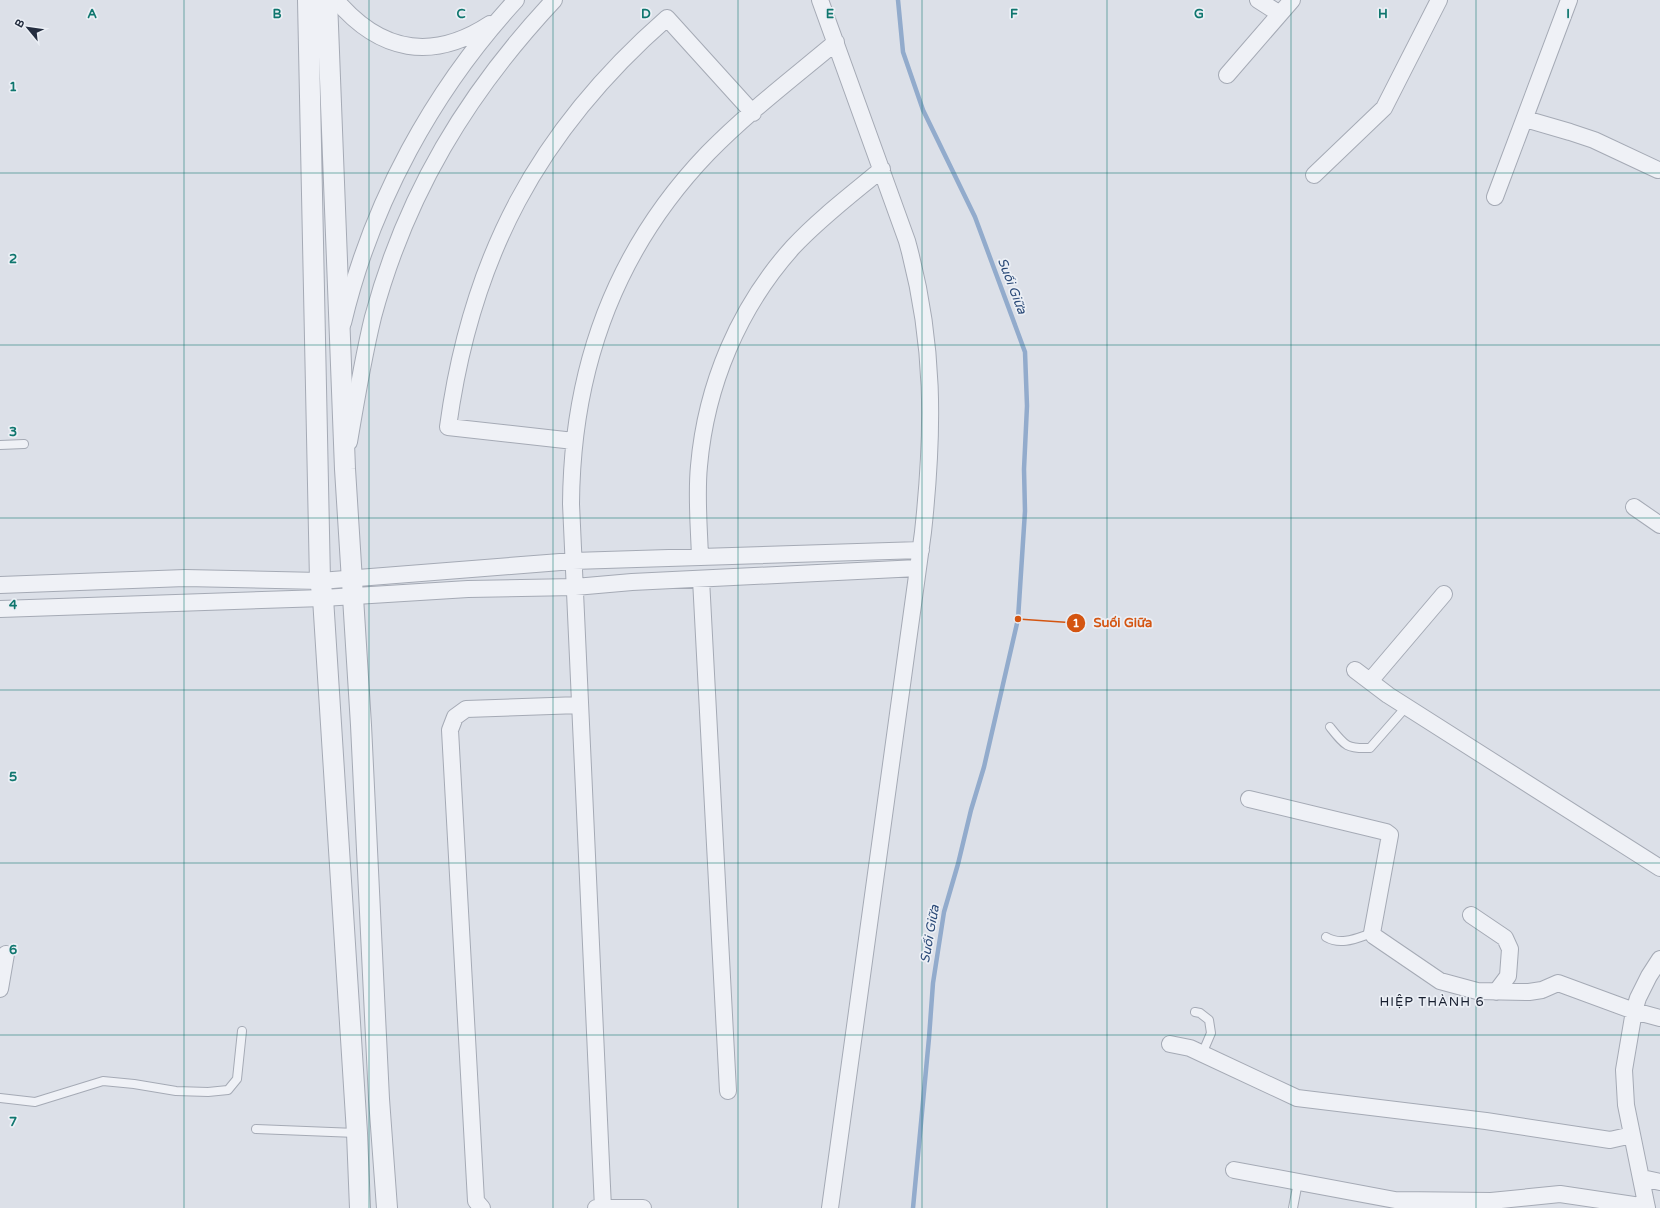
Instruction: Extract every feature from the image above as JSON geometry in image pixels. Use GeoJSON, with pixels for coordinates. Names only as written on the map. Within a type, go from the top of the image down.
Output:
{"type":"FeatureCollection","features":[{"type":"Feature","properties":{"kind":"street"},"geometry":{"type":"LineString","coordinates":[[308,0],[321,589],[357,1133],[360,1208]]}},
{"type":"Feature","properties":{"kind":"street"},"geometry":{"type":"LineString","coordinates":[[327,0],[345,469],[386,1208]]}},
{"type":"Feature","properties":{"kind":"street"},"geometry":{"type":"LineString","coordinates":[[336,0],[354,20],[376,36],[387,41],[411,46],[437,45],[465,38],[484,28],[510,6]]}},
{"type":"Feature","properties":{"kind":"street"},"geometry":{"type":"LineString","coordinates":[[345,469],[364,357],[373,317],[387,271],[415,201],[454,129],[476,94],[504,56],[554,0]]}},
{"type":"Feature","properties":{"kind":"street"},"geometry":{"type":"LineString","coordinates":[[820,0],[900,218],[916,272],[922,303],[928,350],[931,409],[927,496],[921,550],[830,1208]]}},
{"type":"Feature","properties":{"kind":"street"},"geometry":{"type":"LineString","coordinates":[[1258,0],[1280,14]]}},
{"type":"Feature","properties":{"kind":"street"},"geometry":{"type":"LineString","coordinates":[[1227,76],[1292,0]]}},
{"type":"Feature","properties":{"kind":"street"},"geometry":{"type":"LineString","coordinates":[[1314,175],[1384,108],[1439,0]]}},
{"type":"Feature","properties":{"kind":"street"},"geometry":{"type":"LineString","coordinates":[[1495,197],[1569,0]]}},
{"type":"Feature","properties":{"kind":"street"},"geometry":{"type":"LineString","coordinates":[[340,336],[358,269],[373,229],[409,152],[453,79],[510,6]]}},
{"type":"Feature","properties":{"kind":"street"},"geometry":{"type":"LineString","coordinates":[[574,440],[448,428],[459,360],[477,294],[500,237],[518,201],[553,142],[586,99],[618,64],[667,18],[753,113]]}},
{"type":"Feature","properties":{"kind":"street"},"geometry":{"type":"LineString","coordinates":[[603,1208],[571,504],[574,440],[583,386],[599,329],[610,301],[637,248],[661,210],[689,175],[714,148],[836,42]]}},
{"type":"Feature","properties":{"kind":"street"},"geometry":{"type":"LineString","coordinates":[[1525,119],[1594,140],[1658,170]]}},
{"type":"Feature","properties":{"kind":"street"},"geometry":{"type":"LineString","coordinates":[[700,557],[698,492],[702,441],[712,391],[730,344],[758,293],[793,247],[813,227],[882,169]]}},
{"type":"Feature","properties":{"kind":"street"},"geometry":{"type":"LineString","coordinates":[[1634,507],[1660,525]]}},
{"type":"Feature","properties":{"kind":"street"},"geometry":{"type":"LineString","coordinates":[[0,609],[352,587],[573,561],[921,550]]}},
{"type":"Feature","properties":{"kind":"street"},"geometry":{"type":"LineString","coordinates":[[352,587],[468,589],[575,587],[632,582],[918,568]]}},
{"type":"Feature","properties":{"kind":"street"},"geometry":{"type":"LineString","coordinates":[[0,585],[185,578],[321,589]]}},
{"type":"Feature","properties":{"kind":"street"},"geometry":{"type":"LineString","coordinates":[[701,579],[728,1091]]}},
{"type":"Feature","properties":{"kind":"street"},"geometry":{"type":"LineString","coordinates":[[1370,681],[1444,594]]}},
{"type":"Feature","properties":{"kind":"street"},"geometry":{"type":"LineString","coordinates":[[1354,670],[1406,707],[1660,868]]}},
{"type":"Feature","properties":{"kind":"street"},"geometry":{"type":"LineString","coordinates":[[482,1208],[476,1201],[450,730],[455,717],[466,709],[580,705]]}},
{"type":"Feature","properties":{"kind":"street"},"geometry":{"type":"LineString","coordinates":[[1249,799],[1386,832],[1390,835],[1372,933],[1374,936],[1440,981],[1477,991],[1496,992],[1529,992],[1542,990],[1558,983],[1634,1011],[1660,1018]]}},
{"type":"Feature","properties":{"kind":"street"},"geometry":{"type":"LineString","coordinates":[[1471,916],[1505,938],[1510,949],[1508,976],[1496,992]]}},
{"type":"Feature","properties":{"kind":"street"},"geometry":{"type":"LineString","coordinates":[[0,989],[6,954]]}},
{"type":"Feature","properties":{"kind":"street"},"geometry":{"type":"LineString","coordinates":[[1234,1170],[1395,1200],[1491,1201],[1560,1194],[1647,1207],[1626,1105],[1624,1070],[1634,1011],[1638,998],[1649,976],[1660,960]]}},
{"type":"Feature","properties":{"kind":"street"},"geometry":{"type":"LineString","coordinates":[[1170,1044],[1190,1048],[1297,1098],[1486,1121],[1610,1140],[1632,1135]]}},
{"type":"Feature","properties":{"kind":"street"},"geometry":{"type":"LineString","coordinates":[[1642,1178],[1660,1182]]}},
{"type":"Feature","properties":{"kind":"street"},"geometry":{"type":"LineString","coordinates":[[596,1208],[643,1208]]}},
{"type":"Feature","properties":{"kind":"lane"},"geometry":{"type":"LineString","coordinates":[[0,445],[24,444]]}},
{"type":"Feature","properties":{"kind":"lane"},"geometry":{"type":"LineString","coordinates":[[1330,727],[1340,740],[1353,749],[1370,748],[1406,707]]}},
{"type":"Feature","properties":{"kind":"lane"},"geometry":{"type":"LineString","coordinates":[[1326,937],[1332,941],[1349,941],[1372,933]]}},
{"type":"Feature","properties":{"kind":"lane"},"geometry":{"type":"LineString","coordinates":[[1195,1012],[1200,1013],[1209,1020],[1211,1033],[1202,1054]]}},
{"type":"Feature","properties":{"kind":"lane"},"geometry":{"type":"LineString","coordinates":[[0,1098],[6,1100],[35,1102],[103,1081],[176,1090],[208,1092],[228,1090],[237,1079],[242,1031]]}},
{"type":"Feature","properties":{"kind":"lane"},"geometry":{"type":"LineString","coordinates":[[256,1128],[357,1133]]}},
{"type":"Feature","properties":{"kind":"lane"},"geometry":{"type":"LineString","coordinates":[[1293,1208],[1298,1182]]}},
{"type":"Feature","properties":{"kind":"waterway","name":"Suối Giữa"},"geometry":{"type":"LineString","coordinates":[[898,0],[903,52],[923,110],[975,217],[1025,352],[1027,406],[1024,469],[1025,511],[1018,619],[984,767],[944,912],[933,983],[913,1208]]}},
{"type":"Feature","properties":{"kind":"place","name":"Suối Giữa"},"geometry":{"type":"Point","coordinates":[1018,619]}},
{"type":"Feature","properties":{"kind":"district","name":"HIỆP THÀNH 6"},"geometry":{"type":"Point","coordinates":[1432,1002]}}]}
